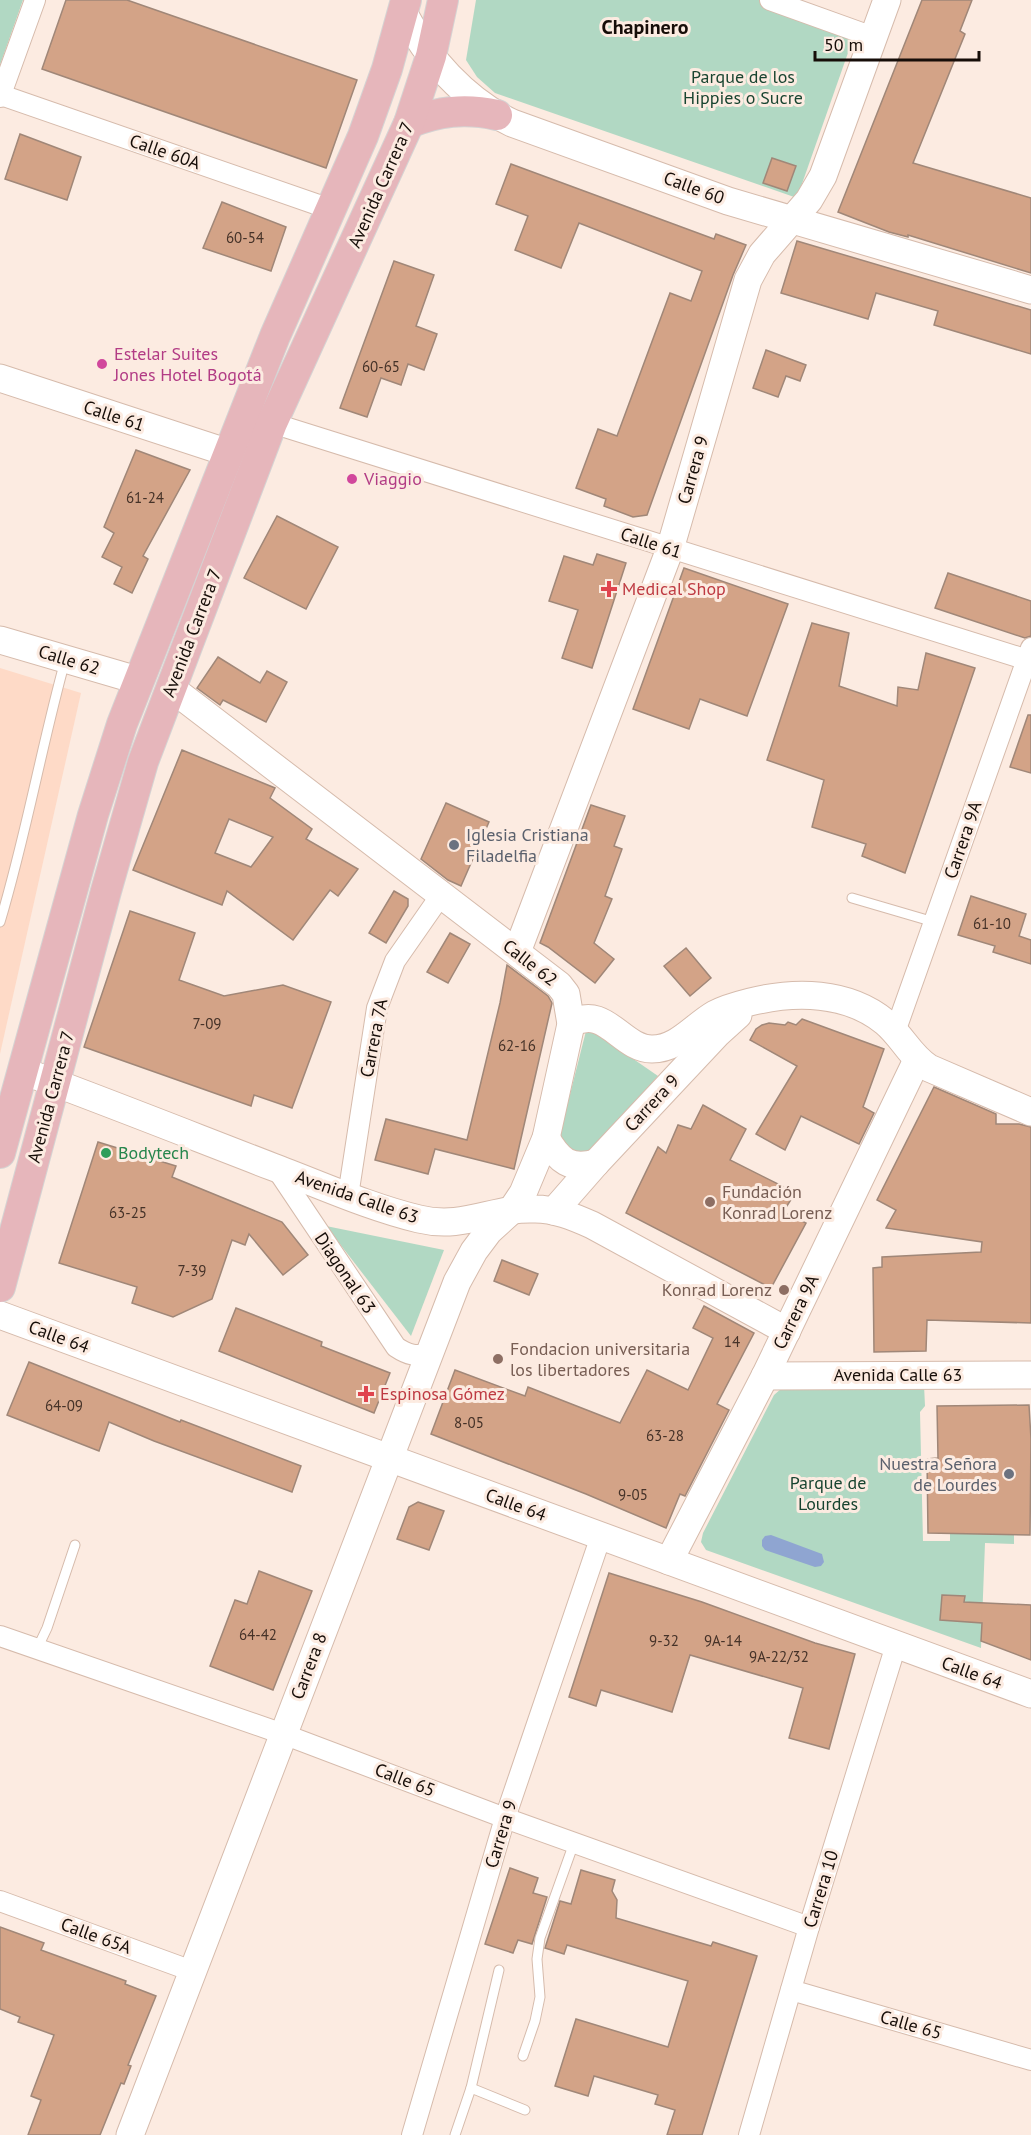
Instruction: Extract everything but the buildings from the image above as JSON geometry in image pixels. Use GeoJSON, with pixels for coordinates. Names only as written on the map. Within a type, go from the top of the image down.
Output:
{"type":"FeatureCollection","features":[{"type":"Feature","properties":{"kind":"main road","name":"Avenida Carrera 7"},"geometry":{"type":"LineString","coordinates":[[0,1287],[140,772],[272,423],[410,123],[431,56],[443,0]]}},
{"type":"Feature","properties":{"kind":"main road","name":"Avenida Carrera 7"},"geometry":{"type":"LineString","coordinates":[[0,1153],[93,815],[137,680],[330,209],[367,125],[387,69],[405,6]]}},
{"type":"Feature","properties":{"kind":"main road"},"geometry":{"type":"LineString","coordinates":[[410,123],[445,112],[479,111],[497,115]]}},
{"type":"Feature","properties":{"kind":"street"},"geometry":{"type":"LineString","coordinates":[[0,96],[35,0]]}},
{"type":"Feature","properties":{"kind":"street"},"geometry":{"type":"LineString","coordinates":[[770,0],[873,37]]}},
{"type":"Feature","properties":{"kind":"street","name":"Carrera 9"},"geometry":{"type":"LineString","coordinates":[[517,952],[670,549],[748,280],[762,254],[793,221],[816,190],[823,176],[887,0]]}},
{"type":"Feature","properties":{"kind":"street","name":"Calle 60"},"geometry":{"type":"LineString","coordinates":[[405,6],[415,36],[431,56],[462,88],[497,115],[512,123],[718,197],[1031,290]]}},
{"type":"Feature","properties":{"kind":"street","name":"Calle 60A"},"geometry":{"type":"LineString","coordinates":[[0,96],[330,209]]}},
{"type":"Feature","properties":{"kind":"street","name":"Calle 61"},"geometry":{"type":"LineString","coordinates":[[0,378],[229,453]]}},
{"type":"Feature","properties":{"kind":"street","name":"Calle 61"},"geometry":{"type":"LineString","coordinates":[[272,423],[670,549],[1030,656]]}},
{"type":"Feature","properties":{"kind":"street","name":"Calle 62"},"geometry":{"type":"LineString","coordinates":[[0,640],[137,680]]}},
{"type":"Feature","properties":{"kind":"street","name":"Carrera 9A"},"geometry":{"type":"LineString","coordinates":[[895,1032],[1030,656]]}},
{"type":"Feature","properties":{"kind":"street","name":"Calle 62"},"geometry":{"type":"LineString","coordinates":[[171,688],[559,985],[566,994],[571,1024]]}},
{"type":"Feature","properties":{"kind":"street","name":"Carrera 7A"},"geometry":{"type":"LineString","coordinates":[[348,1196],[377,1008],[395,961],[441,895]]}},
{"type":"Feature","properties":{"kind":"street"},"geometry":{"type":"LineString","coordinates":[[511,1211],[523,1193],[546,1138],[571,1024],[579,1019],[598,1020],[639,1046],[650,1049],[662,1048],[677,1042],[714,1015],[731,1007],[791,995],[836,999],[858,1006],[877,1016],[895,1032],[917,1060],[944,1075],[1031,1112]]}},
{"type":"Feature","properties":{"kind":"street","name":"Carrera 9"},"geometry":{"type":"LineString","coordinates":[[554,1211],[717,1034],[757,1001]]}},
{"type":"Feature","properties":{"kind":"street","name":"Carrera 9A"},"geometry":{"type":"LineString","coordinates":[[669,1561],[765,1376],[917,1060]]}},
{"type":"Feature","properties":{"kind":"street","name":"Avenida Calle 63"},"geometry":{"type":"LineString","coordinates":[[23,1071],[348,1196],[416,1218],[435,1223],[456,1223],[511,1211],[537,1209],[554,1211],[592,1225],[787,1330]]}},
{"type":"Feature","properties":{"kind":"street"},"geometry":{"type":"LineString","coordinates":[[546,1138],[560,1159],[572,1165],[584,1166],[596,1163]]}},
{"type":"Feature","properties":{"kind":"street","name":"Diagonal 63"},"geometry":{"type":"LineString","coordinates":[[276,1168],[396,1347],[408,1354],[420,1356],[430,1353]]}},
{"type":"Feature","properties":{"kind":"street","name":"Carrera 8"},"geometry":{"type":"LineString","coordinates":[[135,2134],[192,1971],[465,1265],[489,1232],[511,1211]]}},
{"type":"Feature","properties":{"kind":"street","name":"Calle 64"},"geometry":{"type":"LineString","coordinates":[[0,1315],[1031,1694]]}},
{"type":"Feature","properties":{"kind":"street","name":"Avenida Calle 63"},"geometry":{"type":"LineString","coordinates":[[765,1376],[1031,1375]]}},
{"type":"Feature","properties":{"kind":"street","name":"Carrera 9"},"geometry":{"type":"LineString","coordinates":[[412,2135],[506,1818],[601,1536]]}},
{"type":"Feature","properties":{"kind":"street","name":"Calle 65"},"geometry":{"type":"LineString","coordinates":[[0,1636],[283,1734],[574,1843],[809,1927]]}},
{"type":"Feature","properties":{"kind":"street","name":"Carrera 10"},"geometry":{"type":"LineString","coordinates":[[749,2135],[790,1990],[896,1645]]}},
{"type":"Feature","properties":{"kind":"street","name":"Calle 65A"},"geometry":{"type":"LineString","coordinates":[[0,1901],[192,1971]]}},
{"type":"Feature","properties":{"kind":"street","name":"Calle 65"},"geometry":{"type":"LineString","coordinates":[[790,1990],[1031,2060]]}},
{"type":"Feature","properties":{"kind":"lane"},"geometry":{"type":"LineString","coordinates":[[0,922],[18,860],[66,659]]}},
{"type":"Feature","properties":{"kind":"lane"},"geometry":{"type":"LineString","coordinates":[[852,898],[934,922]]}},
{"type":"Feature","properties":{"kind":"lane"},"geometry":{"type":"LineString","coordinates":[[37,1649],[47,1628],[75,1545]]}},
{"type":"Feature","properties":{"kind":"lane"},"geometry":{"type":"LineString","coordinates":[[523,2056],[535,2021],[540,1997],[537,1959],[540,1938],[574,1843]]}},
{"type":"Feature","properties":{"kind":"lane"},"geometry":{"type":"LineString","coordinates":[[455,2135],[471,2088],[499,1970]]}},
{"type":"Feature","properties":{"kind":"lane"},"geometry":{"type":"LineString","coordinates":[[471,2088],[525,2110]]}},
{"type":"Feature","properties":{"kind":"shaded area"},"geometry":{"type":"Polygon","coordinates":[[[0,668],[81,693],[0,1054],[0,668]]]}},
{"type":"Feature","properties":{"kind":"green space"},"geometry":{"type":"Polygon","coordinates":[[[0,0],[23,0],[0,65],[0,0]]]}},
{"type":"Feature","properties":{"kind":"green space","name":"Parque de los Hippies o Sucre"},"geometry":{"type":"Polygon","coordinates":[[[476,0],[780,0],[856,30],[797,198],[495,93],[477,77],[466,60],[476,0]]]}},
{"type":"Feature","properties":{"kind":"green space"},"geometry":{"type":"Polygon","coordinates":[[[587,1027],[658,1076],[588,1154],[572,1158],[559,1138],[587,1027]]]}},
{"type":"Feature","properties":{"kind":"green space"},"geometry":{"type":"Polygon","coordinates":[[[326,1226],[444,1250],[411,1336],[326,1226]]]}},
{"type":"Feature","properties":{"kind":"green space","name":"Parque de Lourdes"},"geometry":{"type":"Polygon","coordinates":[[[924,1385],[925,1406],[920,1412],[923,1541],[950,1541],[950,1533],[1014,1535],[1014,1544],[985,1543],[981,1648],[706,1550],[701,1542],[703,1533],[774,1395],[782,1388],[924,1385]]]}},
{"type":"Feature","properties":{"kind":"water"},"geometry":{"type":"Polygon","coordinates":[[[771,1535],[822,1554],[824,1562],[821,1566],[815,1567],[765,1550],[762,1540],[765,1536],[771,1535]]]}},
{"type":"Feature","properties":{"kind":"place","name":"Estelar Suites Jones Hotel Bogotá"},"geometry":{"type":"Point","coordinates":[102,364]}},
{"type":"Feature","properties":{"kind":"place","name":"Viaggio"},"geometry":{"type":"Point","coordinates":[352,479]}},
{"type":"Feature","properties":{"kind":"place","name":"Medical Shop"},"geometry":{"type":"Point","coordinates":[609,589]}},
{"type":"Feature","properties":{"kind":"place","name":"Iglesia Cristiana Filadelfia"},"geometry":{"type":"Point","coordinates":[454,845]}},
{"type":"Feature","properties":{"kind":"place","name":"Bodytech"},"geometry":{"type":"Point","coordinates":[106,1153]}},
{"type":"Feature","properties":{"kind":"place","name":"Fundación Konrad Lorenz"},"geometry":{"type":"Point","coordinates":[710,1202]}},
{"type":"Feature","properties":{"kind":"place","name":"Konrad Lorenz"},"geometry":{"type":"Point","coordinates":[784,1290]}},
{"type":"Feature","properties":{"kind":"place","name":"Fondacion universitaria los libertadores"},"geometry":{"type":"Point","coordinates":[498,1359]}},
{"type":"Feature","properties":{"kind":"place","name":"Espinosa Gómez"},"geometry":{"type":"Point","coordinates":[366,1394]}},
{"type":"Feature","properties":{"kind":"place","name":"Nuestra Señora de Lourdes"},"geometry":{"type":"Point","coordinates":[1009,1474]}},
{"type":"Feature","properties":{"kind":"district","name":"Chapinero"},"geometry":{"type":"Point","coordinates":[645,27]}}]}
